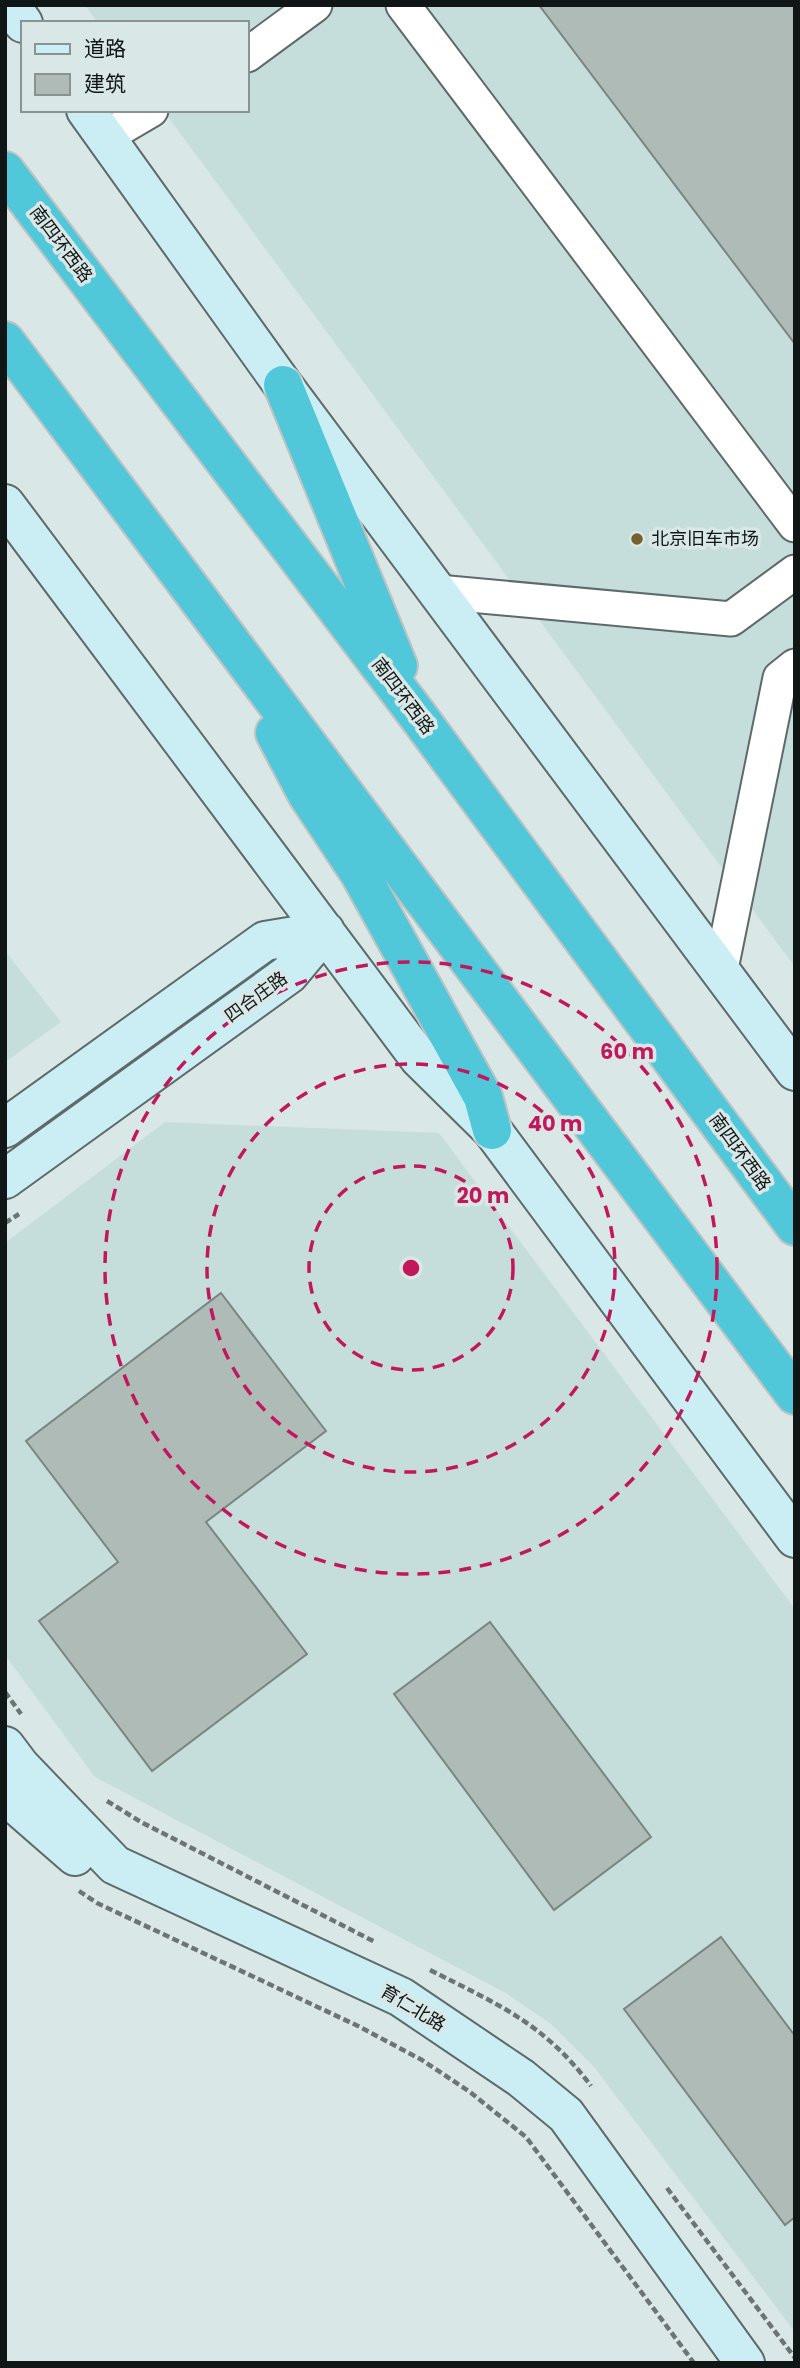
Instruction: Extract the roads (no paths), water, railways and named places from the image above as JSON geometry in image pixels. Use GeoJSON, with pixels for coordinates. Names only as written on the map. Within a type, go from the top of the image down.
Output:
{"type":"FeatureCollection","features":[{"type":"Feature","properties":{"kind":"highway","name":"南四环西路"},"geometry":{"type":"LineString","coordinates":[[5,171],[418,716],[795,1226]]}},
{"type":"Feature","properties":{"kind":"highway"},"geometry":{"type":"LineString","coordinates":[[5,341],[795,1395]]}},
{"type":"Feature","properties":{"kind":"highway"},"geometry":{"type":"LineString","coordinates":[[283,385],[418,716]]}},
{"type":"Feature","properties":{"kind":"highway"},"geometry":{"type":"LineString","coordinates":[[222,632],[307,794],[360,874],[483,1097],[492,1130]]}},
{"type":"Feature","properties":{"kind":"street"},"geometry":{"type":"LineString","coordinates":[[10,5],[22,21]]}},
{"type":"Feature","properties":{"kind":"street"},"geometry":{"type":"LineString","coordinates":[[248,54],[315,5]]}},
{"type":"Feature","properties":{"kind":"street"},"geometry":{"type":"LineString","coordinates":[[403,5],[795,525]]}},
{"type":"Feature","properties":{"kind":"street"},"geometry":{"type":"LineString","coordinates":[[143,112],[96,124],[283,385],[795,1071]]}},
{"type":"Feature","properties":{"kind":"street"},"geometry":{"type":"LineString","coordinates":[[5,504],[419,1058],[492,1130],[795,1538]]}},
{"type":"Feature","properties":{"kind":"street"},"geometry":{"type":"LineString","coordinates":[[438,592],[731,619],[795,572]]}},
{"type":"Feature","properties":{"kind":"street"},"geometry":{"type":"LineString","coordinates":[[721,970],[780,678],[795,666]]}},
{"type":"Feature","properties":{"kind":"street"},"geometry":{"type":"LineString","coordinates":[[5,1128],[265,941],[325,931]]}},
{"type":"Feature","properties":{"kind":"street","name":"四合庄路"},"geometry":{"type":"LineString","coordinates":[[5,1179],[289,974],[325,931]]}},
{"type":"Feature","properties":{"kind":"street","name":"育仁北路"},"geometry":{"type":"LineString","coordinates":[[5,1746],[20,1766],[115,1865],[401,1997],[521,2078],[566,2115],[745,2363]]}},
{"type":"Feature","properties":{"kind":"street","name":"育仁北路"},"geometry":{"type":"LineString","coordinates":[[5,1795],[101,1878],[394,2013],[556,2131],[572,2147],[730,2363]]}},
{"type":"Feature","properties":{"kind":"place","name":"北京旧车市场"},"geometry":{"type":"Point","coordinates":[637,539]}}]}
